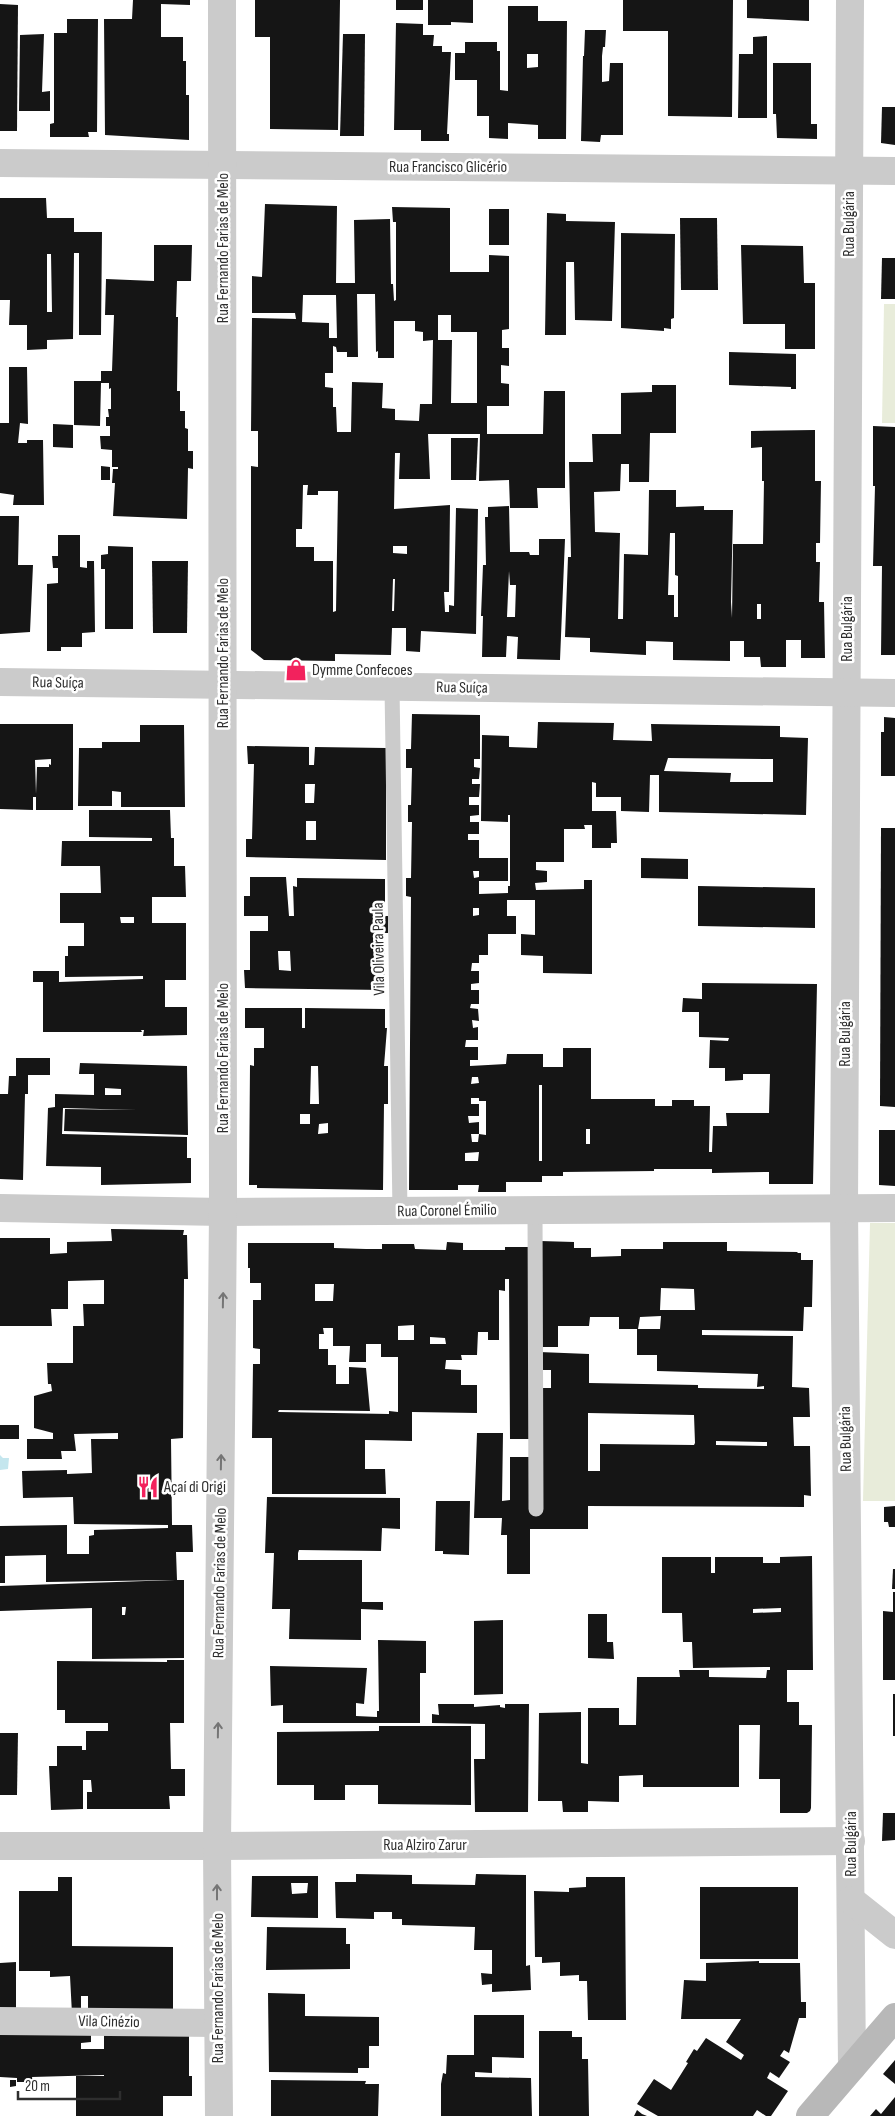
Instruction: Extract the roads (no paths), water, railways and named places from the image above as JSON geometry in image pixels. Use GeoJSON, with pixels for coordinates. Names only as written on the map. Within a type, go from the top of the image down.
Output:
{"type":"FeatureCollection","features":[{"type":"Feature","properties":{"kind":"main road"},"geometry":{"type":"LineString","coordinates":[[810,2116],[895,2017]]}},
{"type":"Feature","properties":{"kind":"street","name":"Rua Fernando Farias de Melo"},"geometry":{"type":"LineString","coordinates":[[219,2116],[217,1846],[223,1212],[222,0]]}},
{"type":"Feature","properties":{"kind":"street","name":"Rua Bulgária"},"geometry":{"type":"LineString","coordinates":[[850,0],[844,1207],[852,2067]]}},
{"type":"Feature","properties":{"kind":"street","name":"Rua Francisco Glicério"},"geometry":{"type":"LineString","coordinates":[[0,163],[895,171]]}},
{"type":"Feature","properties":{"kind":"street","name":"Rua Suíça"},"geometry":{"type":"LineString","coordinates":[[0,682],[895,693]]}},
{"type":"Feature","properties":{"kind":"street","name":"Rua Coronel Émilio"},"geometry":{"type":"LineString","coordinates":[[0,1208],[223,1212],[895,1208]]}},
{"type":"Feature","properties":{"kind":"street","name":"Rua Alziro Zarur"},"geometry":{"type":"LineString","coordinates":[[0,1846],[851,1841]]}},
{"type":"Feature","properties":{"kind":"street"},"geometry":{"type":"LineString","coordinates":[[851,1900],[895,1935]]}},
{"type":"Feature","properties":{"kind":"street","name":"Vila Cinézio"},"geometry":{"type":"LineString","coordinates":[[0,2021],[218,2023]]}},
{"type":"Feature","properties":{"kind":"lane","name":"Vila Oliveira Paula"},"geometry":{"type":"LineString","coordinates":[[392,687],[400,1211]]}},
{"type":"Feature","properties":{"kind":"lane"},"geometry":{"type":"LineString","coordinates":[[535,1210],[536,1509]]}},
{"type":"Feature","properties":{"kind":"water"},"geometry":{"type":"Polygon","coordinates":[[[0,1455],[3,1458],[9,1458],[8,1469],[0,1470],[0,1455]]]}},
{"type":"Feature","properties":{"kind":"place","name":"Dymme Confecoes"},"geometry":{"type":"Point","coordinates":[296,670]}},
{"type":"Feature","properties":{"kind":"place","name":"Açaí di Origi"},"geometry":{"type":"Point","coordinates":[148,1487]}}]}
